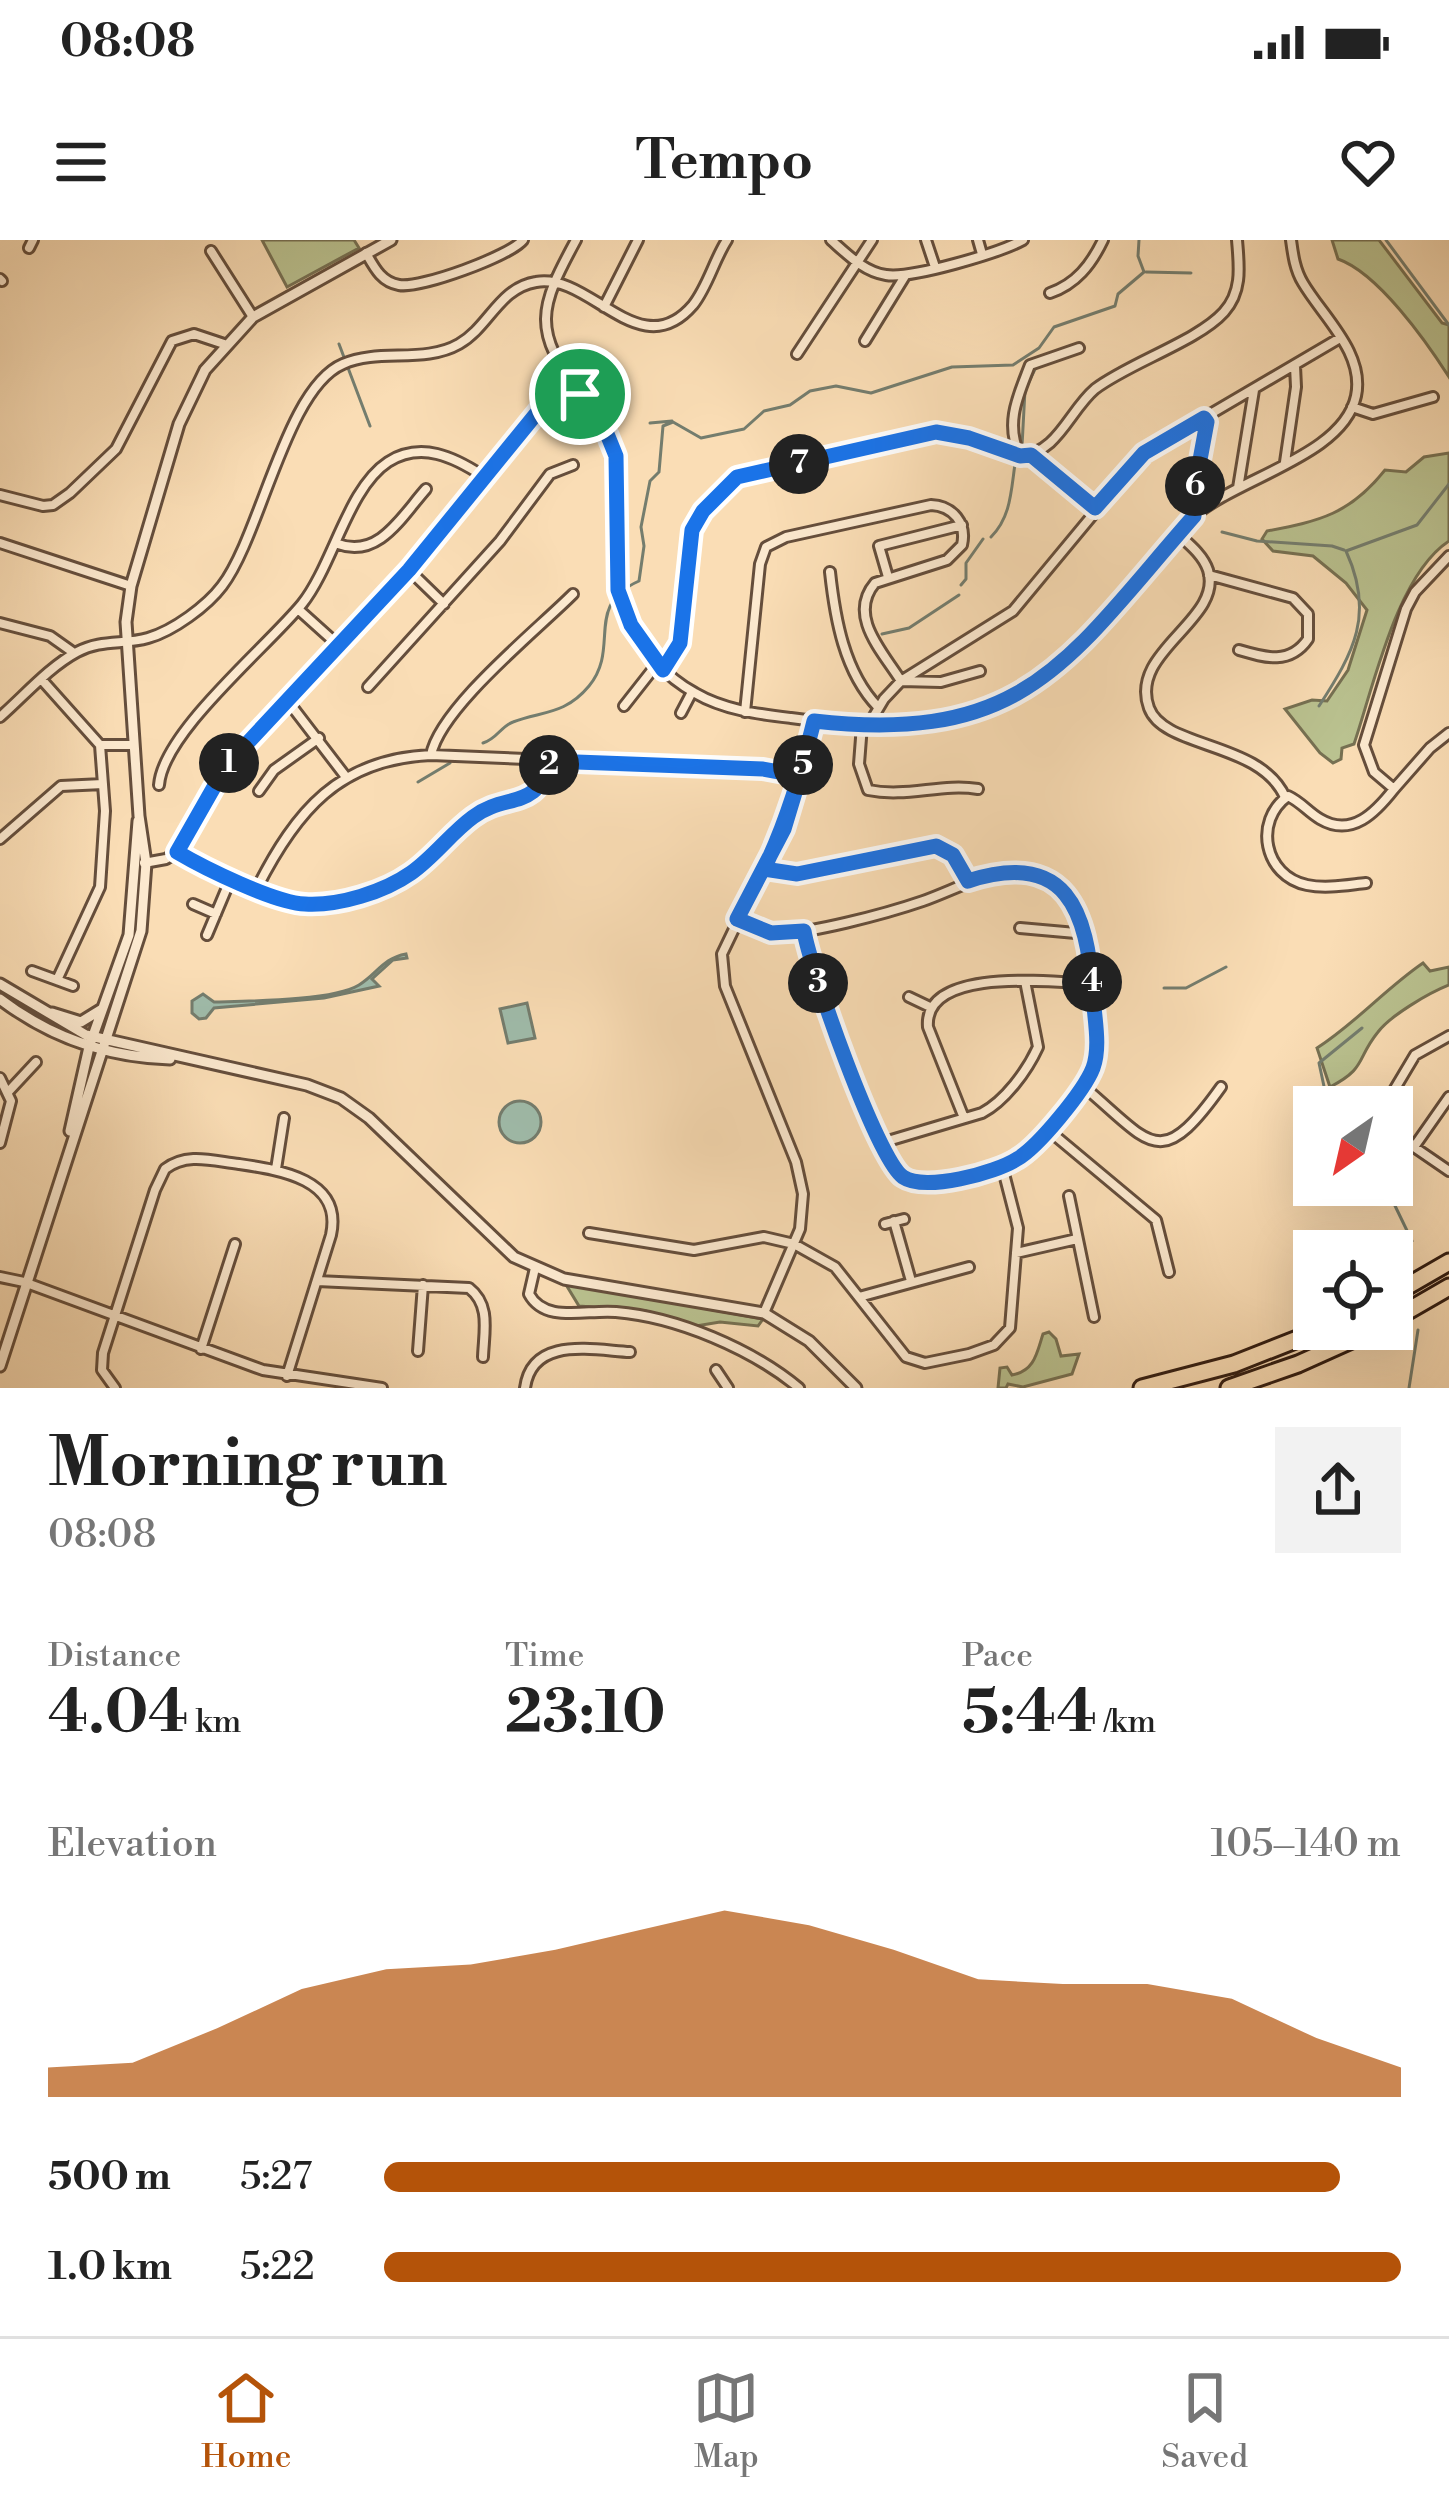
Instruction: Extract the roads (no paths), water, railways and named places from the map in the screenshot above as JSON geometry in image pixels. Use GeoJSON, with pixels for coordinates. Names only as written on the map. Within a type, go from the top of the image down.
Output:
{"type":"FeatureCollection","features":[{"type":"Feature","properties":{"kind":"highway"},"geometry":{"type":"LineString","coordinates":[[1413,1283],[1449,1262]]}},
{"type":"Feature","properties":{"kind":"highway"},"geometry":{"type":"LineString","coordinates":[[1413,1308],[1449,1287]]}},
{"type":"Feature","properties":{"kind":"highway"},"geometry":{"type":"LineString","coordinates":[[1142,1388],[1234,1364],[1293,1341]]}},
{"type":"Feature","properties":{"kind":"highway"},"geometry":{"type":"LineString","coordinates":[[1229,1388],[1331,1350]]}},
{"type":"Feature","properties":{"kind":"street"},"geometry":{"type":"LineString","coordinates":[[97,1044],[138,946],[146,896],[125,639],[130,586],[187,403],[224,344],[253,317],[391,240]]}},
{"type":"Feature","properties":{"kind":"street"},"geometry":{"type":"LineString","coordinates":[[366,253],[380,276],[404,286],[502,255],[523,240]]}},
{"type":"Feature","properties":{"kind":"street"},"geometry":{"type":"LineString","coordinates":[[576,240],[554,280],[545,304],[545,322],[550,345],[603,424],[616,456],[616,577],[631,625],[660,667],[692,692],[745,712],[865,726],[940,721],[1006,701],[1038,683],[1093,635],[1194,516],[1325,440],[1340,426],[1352,407],[1356,375],[1340,338],[1301,281],[1291,240]]}},
{"type":"Feature","properties":{"kind":"street"},"geometry":{"type":"LineString","coordinates":[[604,307],[638,240]]}},
{"type":"Feature","properties":{"kind":"street"},"geometry":{"type":"LineString","coordinates":[[0,717],[74,653],[104,641],[148,638],[202,605],[223,586],[305,402],[332,370],[354,360],[455,346],[475,332],[512,291],[530,283],[554,280],[628,321],[645,325],[680,316],[698,297],[727,240]]}},
{"type":"Feature","properties":{"kind":"street"},"geometry":{"type":"LineString","coordinates":[[831,240],[857,263],[882,274],[905,275],[1022,240]]}},
{"type":"Feature","properties":{"kind":"street"},"geometry":{"type":"LineString","coordinates":[[797,354],[872,240]]}},
{"type":"Feature","properties":{"kind":"street"},"geometry":{"type":"LineString","coordinates":[[926,240],[935,267]]}},
{"type":"Feature","properties":{"kind":"street"},"geometry":{"type":"LineString","coordinates":[[978,240],[982,254]]}},
{"type":"Feature","properties":{"kind":"street"},"geometry":{"type":"LineString","coordinates":[[1050,293],[1082,274],[1103,240]]}},
{"type":"Feature","properties":{"kind":"street"},"geometry":{"type":"LineString","coordinates":[[624,706],[680,643],[692,530],[703,511],[737,477],[936,432],[1026,456],[1052,441],[1099,386],[1221,316],[1238,287],[1237,240]]}},
{"type":"Feature","properties":{"kind":"street"},"geometry":{"type":"LineString","coordinates":[[211,251],[253,317]]}},
{"type":"Feature","properties":{"kind":"street"},"geometry":{"type":"LineString","coordinates":[[865,340],[905,275]]}},
{"type":"Feature","properties":{"kind":"street"},"geometry":{"type":"LineString","coordinates":[[0,495],[38,506],[58,502],[116,449],[172,341],[194,334],[224,344]]}},
{"type":"Feature","properties":{"kind":"street"},"geometry":{"type":"LineString","coordinates":[[978,789],[905,794],[868,790],[859,764],[865,726],[901,681],[1005,618],[1144,453],[1340,338]]}},
{"type":"Feature","properties":{"kind":"street"},"geometry":{"type":"LineString","coordinates":[[1079,348],[1030,365],[1015,398],[1014,442],[1095,508]]}},
{"type":"Feature","properties":{"kind":"street"},"geometry":{"type":"LineString","coordinates":[[1285,462],[1295,367]]}},
{"type":"Feature","properties":{"kind":"street"},"geometry":{"type":"LineString","coordinates":[[141,863],[177,852],[226,766],[409,570],[567,376]]}},
{"type":"Feature","properties":{"kind":"street"},"geometry":{"type":"LineString","coordinates":[[1238,488],[1254,390]]}},
{"type":"Feature","properties":{"kind":"street"},"geometry":{"type":"LineString","coordinates":[[1352,407],[1373,414],[1433,397]]}},
{"type":"Feature","properties":{"kind":"street"},"geometry":{"type":"LineString","coordinates":[[1194,516],[1192,503],[1208,427],[1204,418]]}},
{"type":"Feature","properties":{"kind":"street"},"geometry":{"type":"LineString","coordinates":[[159,785],[162,768],[194,722],[322,577],[374,475],[394,459],[423,452],[440,453],[483,476]]}},
{"type":"Feature","properties":{"kind":"street"},"geometry":{"type":"LineString","coordinates":[[368,687],[500,541],[550,474],[573,465]]}},
{"type":"Feature","properties":{"kind":"street"},"geometry":{"type":"LineString","coordinates":[[338,544],[354,549],[374,545],[426,489]]}},
{"type":"Feature","properties":{"kind":"street"},"geometry":{"type":"LineString","coordinates":[[745,712],[760,564],[766,547],[786,537],[931,505],[949,510],[962,525],[962,545],[952,557],[888,577],[868,592],[864,618],[901,681]]}},
{"type":"Feature","properties":{"kind":"street"},"geometry":{"type":"LineString","coordinates":[[888,577],[879,546],[962,525]]}},
{"type":"Feature","properties":{"kind":"street"},"geometry":{"type":"LineString","coordinates":[[1178,534],[1200,556],[1209,575],[1198,609],[1147,674],[1144,692],[1151,715],[1168,730],[1250,761],[1285,796],[1324,821],[1344,826],[1366,820],[1449,733]]}},
{"type":"Feature","properties":{"kind":"street"},"geometry":{"type":"LineString","coordinates":[[0,543],[130,586]]}},
{"type":"Feature","properties":{"kind":"street"},"geometry":{"type":"LineString","coordinates":[[1394,789],[1374,772],[1364,745],[1406,609],[1415,592],[1449,556]]}},
{"type":"Feature","properties":{"kind":"street"},"geometry":{"type":"LineString","coordinates":[[409,570],[445,604]]}},
{"type":"Feature","properties":{"kind":"street"},"geometry":{"type":"LineString","coordinates":[[830,572],[836,617],[853,673],[878,707]]}},
{"type":"Feature","properties":{"kind":"street"},"geometry":{"type":"LineString","coordinates":[[1209,575],[1293,598],[1308,614],[1308,639],[1296,652],[1272,658],[1239,650]]}},
{"type":"Feature","properties":{"kind":"street"},"geometry":{"type":"LineString","coordinates":[[431,755],[436,734],[457,708],[573,595]]}},
{"type":"Feature","properties":{"kind":"street"},"geometry":{"type":"LineString","coordinates":[[298,609],[338,645]]}},
{"type":"Feature","properties":{"kind":"street"},"geometry":{"type":"LineString","coordinates":[[0,623],[50,636],[74,653]]}},
{"type":"Feature","properties":{"kind":"street"},"geometry":{"type":"LineString","coordinates":[[901,681],[941,682],[980,671]]}},
{"type":"Feature","properties":{"kind":"street"},"geometry":{"type":"LineString","coordinates":[[42,680],[100,745],[103,784],[100,887],[57,980]]}},
{"type":"Feature","properties":{"kind":"street"},"geometry":{"type":"LineString","coordinates":[[681,713],[692,692]]}},
{"type":"Feature","properties":{"kind":"street"},"geometry":{"type":"LineString","coordinates":[[287,700],[346,777]]}},
{"type":"Feature","properties":{"kind":"street"},"geometry":{"type":"LineString","coordinates":[[764,1313],[794,1244],[803,1209],[801,1179],[721,967],[725,942],[793,806],[814,721]]}},
{"type":"Feature","properties":{"kind":"street"},"geometry":{"type":"LineString","coordinates":[[259,791],[274,770],[319,738]]}},
{"type":"Feature","properties":{"kind":"street"},"geometry":{"type":"LineString","coordinates":[[100,745],[134,745]]}},
{"type":"Feature","properties":{"kind":"street"},"geometry":{"type":"LineString","coordinates":[[256,888],[298,819],[346,777],[379,762],[431,755],[763,769],[800,776]]}},
{"type":"Feature","properties":{"kind":"street"},"geometry":{"type":"LineString","coordinates":[[177,852],[256,888],[307,904],[364,894],[392,884],[425,862],[479,812],[533,794],[550,761]]}},
{"type":"Feature","properties":{"kind":"street"},"geometry":{"type":"LineString","coordinates":[[0,839],[61,785],[103,784]]}},
{"type":"Feature","properties":{"kind":"street"},"geometry":{"type":"LineString","coordinates":[[1285,796],[1266,834],[1269,853],[1280,870],[1311,886],[1366,883]]}},
{"type":"Feature","properties":{"kind":"street"},"geometry":{"type":"LineString","coordinates":[[764,869],[797,874],[936,846],[953,855],[968,881]]}},
{"type":"Feature","properties":{"kind":"street"},"geometry":{"type":"LineString","coordinates":[[0,1366],[129,934],[141,863]]}},
{"type":"Feature","properties":{"kind":"street"},"geometry":{"type":"LineString","coordinates":[[737,919],[771,933],[804,931],[920,902],[968,881],[1013,872],[1046,880],[1074,904],[1087,934],[1096,1057],[1083,1086],[1022,1156],[1003,1166],[925,1184],[897,1172],[812,969],[804,931]]}},
{"type":"Feature","properties":{"kind":"street"},"geometry":{"type":"LineString","coordinates":[[207,934],[231,878]]}},
{"type":"Feature","properties":{"kind":"street"},"geometry":{"type":"LineString","coordinates":[[193,904],[215,914]]}},
{"type":"Feature","properties":{"kind":"street"},"geometry":{"type":"LineString","coordinates":[[1020,928],[1087,934]]}},
{"type":"Feature","properties":{"kind":"street"},"geometry":{"type":"LineString","coordinates":[[32,970],[73,986]]}},
{"type":"Feature","properties":{"kind":"street"},"geometry":{"type":"LineString","coordinates":[[964,1118],[931,1037],[930,1007],[952,992],[1002,980],[1092,984]]}},
{"type":"Feature","properties":{"kind":"street"},"geometry":{"type":"LineString","coordinates":[[881,1143],[994,1106],[1035,1054],[1038,1039],[1025,981]]}},
{"type":"Feature","properties":{"kind":"street"},"geometry":{"type":"LineString","coordinates":[[0,984],[97,1044]]}},
{"type":"Feature","properties":{"kind":"street"},"geometry":{"type":"LineString","coordinates":[[909,997],[930,1007]]}},
{"type":"Feature","properties":{"kind":"street"},"geometry":{"type":"LineString","coordinates":[[0,999],[41,1027],[97,1044],[152,1049],[181,1060],[307,1085],[341,1098],[379,1127],[499,1245],[535,1268],[564,1279],[764,1313],[809,1342],[856,1388]]}},
{"type":"Feature","properties":{"kind":"street"},"geometry":{"type":"LineString","coordinates":[[32,1006],[81,1022],[105,1005]]}},
{"type":"Feature","properties":{"kind":"street"},"geometry":{"type":"LineString","coordinates":[[1397,1086],[1415,1055],[1449,1036]]}},
{"type":"Feature","properties":{"kind":"street"},"geometry":{"type":"LineString","coordinates":[[9,1091],[36,1062]]}},
{"type":"Feature","properties":{"kind":"street"},"geometry":{"type":"LineString","coordinates":[[0,1078],[9,1091],[11,1106],[0,1143]]}},
{"type":"Feature","properties":{"kind":"street"},"geometry":{"type":"LineString","coordinates":[[1083,1086],[1154,1142],[1178,1138],[1221,1087]]}},
{"type":"Feature","properties":{"kind":"street"},"geometry":{"type":"LineString","coordinates":[[1449,1097],[1414,1147],[1449,1171]]}},
{"type":"Feature","properties":{"kind":"street"},"geometry":{"type":"LineString","coordinates":[[276,1169],[284,1118]]}},
{"type":"Feature","properties":{"kind":"street"},"geometry":{"type":"LineString","coordinates":[[1047,1129],[1156,1220],[1169,1272]]}},
{"type":"Feature","properties":{"kind":"street"},"geometry":{"type":"LineString","coordinates":[[115,1388],[102,1363],[116,1316],[165,1169],[190,1158],[276,1169],[303,1178],[330,1204],[334,1222],[287,1376]]}},
{"type":"Feature","properties":{"kind":"street"},"geometry":{"type":"LineString","coordinates":[[590,1233],[694,1250],[764,1237],[794,1244],[828,1260],[901,1352],[925,1364],[994,1345],[1010,1328],[1016,1212],[1003,1166]]}},
{"type":"Feature","properties":{"kind":"street"},"geometry":{"type":"LineString","coordinates":[[1069,1196],[1094,1317]]}},
{"type":"Feature","properties":{"kind":"street"},"geometry":{"type":"LineString","coordinates":[[894,1221],[911,1281]]}},
{"type":"Feature","properties":{"kind":"street"},"geometry":{"type":"LineString","coordinates":[[1016,1252],[1077,1239]]}},
{"type":"Feature","properties":{"kind":"street"},"geometry":{"type":"LineString","coordinates":[[201,1349],[235,1244]]}},
{"type":"Feature","properties":{"kind":"street"},"geometry":{"type":"LineString","coordinates":[[859,1297],[969,1267]]}},
{"type":"Feature","properties":{"kind":"street"},"geometry":{"type":"LineString","coordinates":[[535,1268],[529,1294],[541,1309],[633,1314],[674,1325],[724,1345],[799,1388]]}},
{"type":"Feature","properties":{"kind":"street"},"geometry":{"type":"LineString","coordinates":[[0,1277],[287,1376],[382,1388]]}},
{"type":"Feature","properties":{"kind":"street"},"geometry":{"type":"LineString","coordinates":[[317,1281],[462,1286],[478,1296],[484,1310],[483,1357]]}},
{"type":"Feature","properties":{"kind":"street"},"geometry":{"type":"LineString","coordinates":[[418,1351],[423,1285]]}},
{"type":"Feature","properties":{"kind":"street"},"geometry":{"type":"LineString","coordinates":[[525,1388],[533,1365],[552,1351],[630,1352]]}},
{"type":"Feature","properties":{"kind":"street"},"geometry":{"type":"LineString","coordinates":[[716,1370],[728,1388]]}},
{"type":"Feature","properties":{"kind":"waterway"},"geometry":{"type":"LineString","coordinates":[[483,743],[509,724],[571,702],[598,671],[612,602],[639,581],[644,546],[641,527],[650,481],[659,472],[663,426],[673,422],[701,438],[744,429],[764,411],[790,405],[810,391],[836,386],[871,393],[952,367],[1013,365],[1039,348],[1054,327],[1115,306],[1118,294],[1144,272],[1139,240]]}},
{"type":"Feature","properties":{"kind":"waterway"},"geometry":{"type":"LineString","coordinates":[[1386,240],[1449,325]]}},
{"type":"Feature","properties":{"kind":"waterway"},"geometry":{"type":"LineString","coordinates":[[1146,272],[1191,273]]}},
{"type":"Feature","properties":{"kind":"waterway"},"geometry":{"type":"LineString","coordinates":[[339,344],[370,426]]}},
{"type":"Feature","properties":{"kind":"waterway"},"geometry":{"type":"LineString","coordinates":[[1022,446],[1025,390],[1036,367]]}},
{"type":"Feature","properties":{"kind":"waterway"},"geometry":{"type":"LineString","coordinates":[[650,423],[672,421]]}},
{"type":"Feature","properties":{"kind":"waterway"},"geometry":{"type":"LineString","coordinates":[[991,537],[1006,512],[1015,464]]}},
{"type":"Feature","properties":{"kind":"waterway"},"geometry":{"type":"LineString","coordinates":[[1319,706],[1356,632],[1359,594],[1346,551],[1417,525],[1449,484]]}},
{"type":"Feature","properties":{"kind":"waterway"},"geometry":{"type":"LineString","coordinates":[[1222,532],[1257,541],[1344,550]]}},
{"type":"Feature","properties":{"kind":"waterway"},"geometry":{"type":"LineString","coordinates":[[961,585],[966,563],[983,539]]}},
{"type":"Feature","properties":{"kind":"waterway"},"geometry":{"type":"LineString","coordinates":[[882,634],[909,628],[959,595]]}},
{"type":"Feature","properties":{"kind":"waterway"},"geometry":{"type":"LineString","coordinates":[[418,782],[450,763]]}},
{"type":"Feature","properties":{"kind":"waterway"},"geometry":{"type":"LineString","coordinates":[[1164,988],[1186,988],[1226,967]]}},
{"type":"Feature","properties":{"kind":"waterway"},"geometry":{"type":"LineString","coordinates":[[1324,1086],[1319,1063],[1362,1028]]}},
{"type":"Feature","properties":{"kind":"waterway"},"geometry":{"type":"LineString","coordinates":[[1395,1206],[1407,1230]]}},
{"type":"Feature","properties":{"kind":"waterway"},"geometry":{"type":"LineString","coordinates":[[1409,1388],[1418,1330]]}}]}
